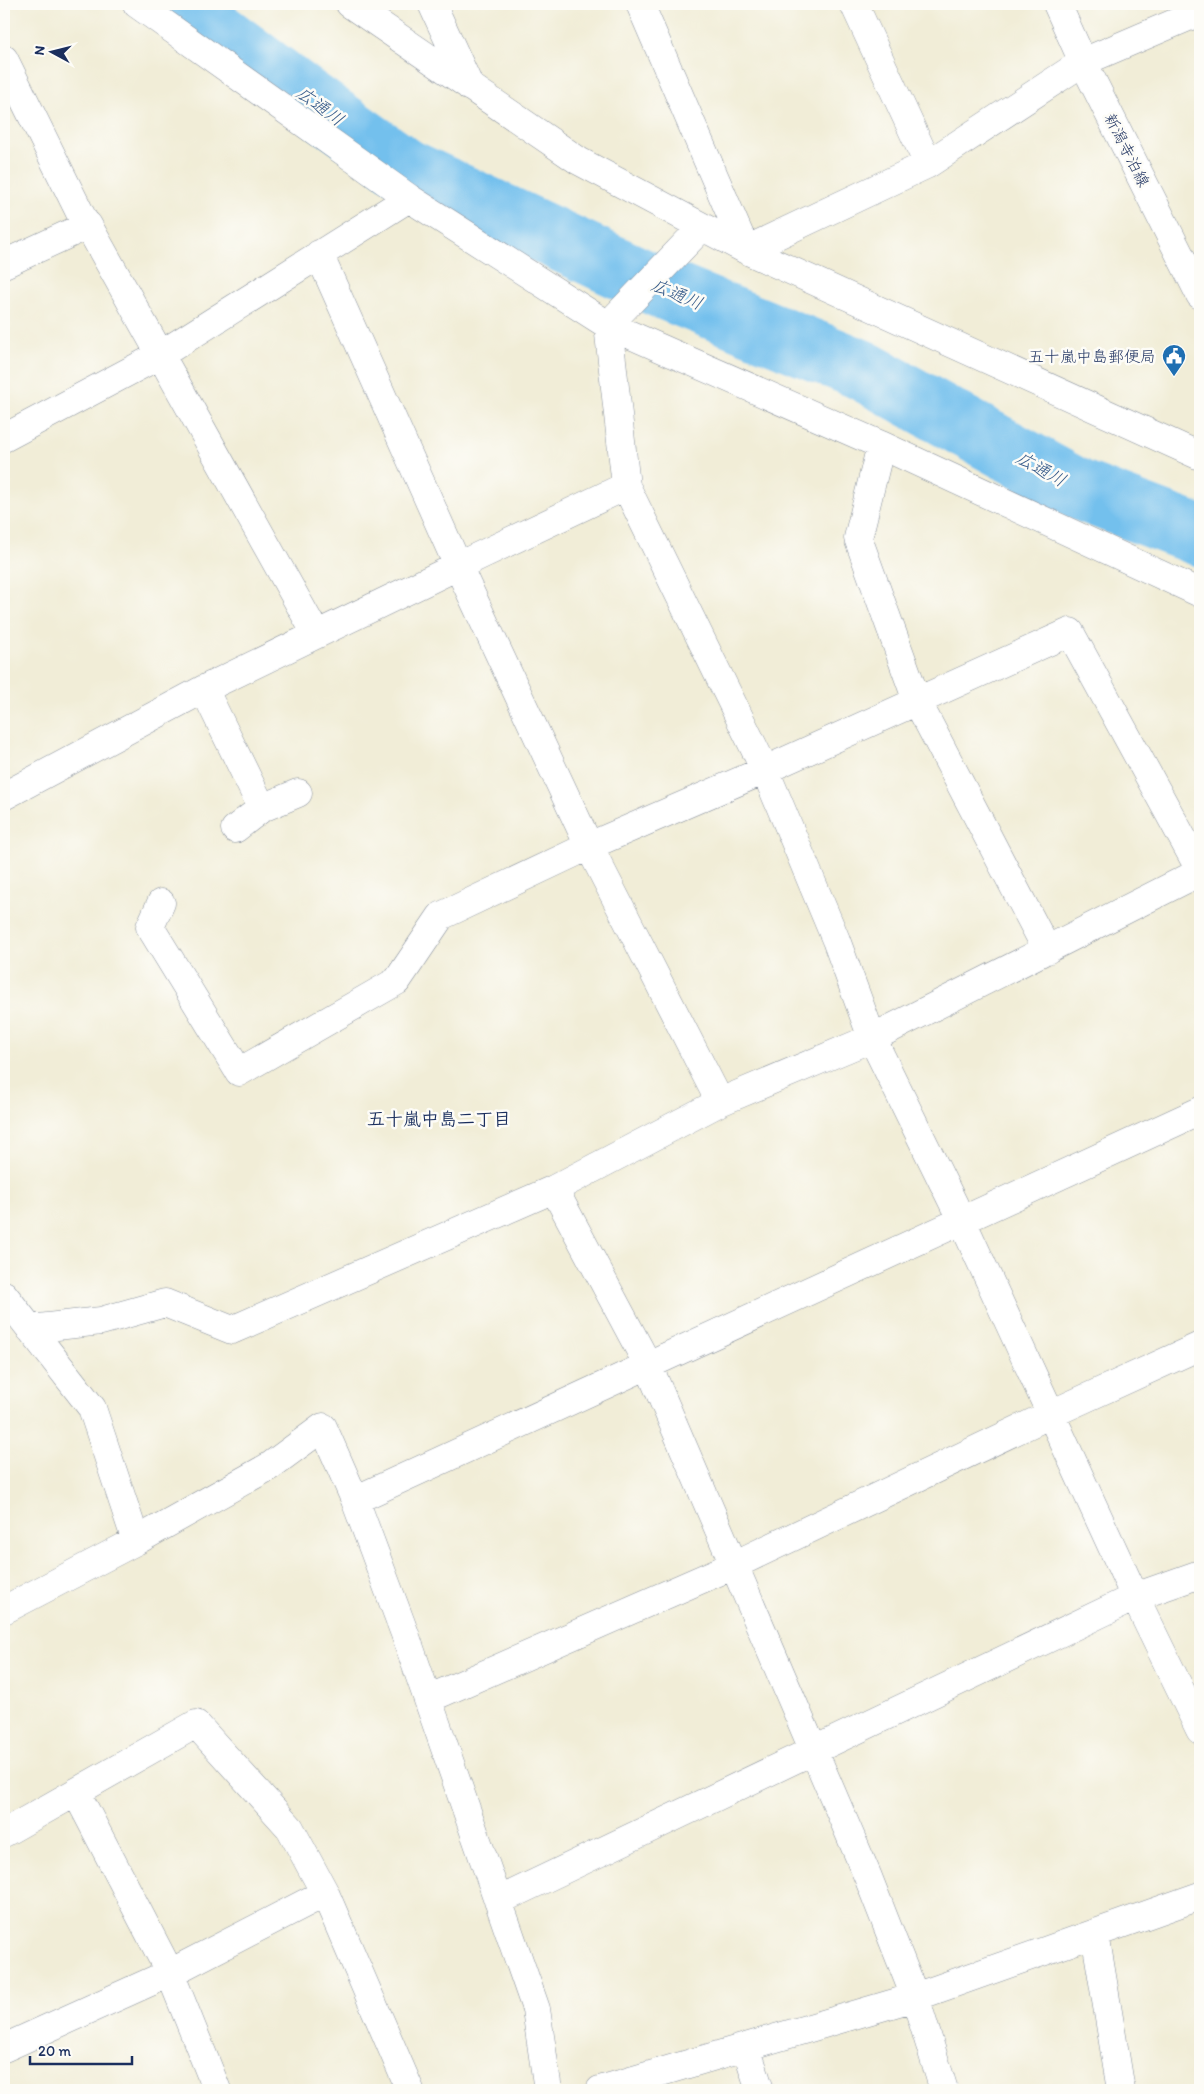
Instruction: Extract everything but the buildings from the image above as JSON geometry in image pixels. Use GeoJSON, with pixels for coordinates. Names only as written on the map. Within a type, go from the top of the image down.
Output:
{"type":"FeatureCollection","features":[{"type":"Feature","properties":{"kind":"street"},"geometry":{"type":"LineString","coordinates":[[137,4],[409,198],[610,324],[882,445],[1200,593]]}},
{"type":"Feature","properties":{"kind":"street"},"geometry":{"type":"LineString","coordinates":[[350,4],[579,161],[701,228],[1200,456]]}},
{"type":"Feature","properties":{"kind":"street"},"geometry":{"type":"LineString","coordinates":[[432,4],[470,88]]}},
{"type":"Feature","properties":{"kind":"street"},"geometry":{"type":"LineString","coordinates":[[640,4],[746,250]]}},
{"type":"Feature","properties":{"kind":"street"},"geometry":{"type":"LineString","coordinates":[[854,4],[928,164]]}},
{"type":"Feature","properties":{"kind":"street","name":"新潟寺泊線"},"geometry":{"type":"LineString","coordinates":[[1057,4],[1083,62],[1200,295]]}},
{"type":"Feature","properties":{"kind":"street"},"geometry":{"type":"LineString","coordinates":[[746,250],[928,164],[1083,62],[1200,12]]}},
{"type":"Feature","properties":{"kind":"street"},"geometry":{"type":"LineString","coordinates":[[4,59],[86,225],[316,634]]}},
{"type":"Feature","properties":{"kind":"street"},"geometry":{"type":"LineString","coordinates":[[4,438],[160,355],[409,198]]}},
{"type":"Feature","properties":{"kind":"street"},"geometry":{"type":"LineString","coordinates":[[4,264],[86,225]]}},
{"type":"Feature","properties":{"kind":"street"},"geometry":{"type":"LineString","coordinates":[[701,228],[610,324],[626,486],[765,770],[836,940],[872,1038],[963,1223],[1135,1598],[1200,1730]]}},
{"type":"Feature","properties":{"kind":"street"},"geometry":{"type":"LineString","coordinates":[[319,254],[458,566],[589,846],[720,1102]]}},
{"type":"Feature","properties":{"kind":"street"},"geometry":{"type":"LineString","coordinates":[[882,445],[858,538],[917,701],[1047,950]]}},
{"type":"Feature","properties":{"kind":"street"},"geometry":{"type":"LineString","coordinates":[[4,796],[204,689],[626,486]]}},
{"type":"Feature","properties":{"kind":"street"},"geometry":{"type":"LineString","coordinates":[[30,1329],[101,1321],[165,1303],[232,1330],[554,1189],[720,1102],[872,1038],[1200,871],[1070,632],[765,770],[589,846],[441,916],[397,981],[239,1072],[150,927],[161,904]]}},
{"type":"Feature","properties":{"kind":"street"},"geometry":{"type":"LineString","coordinates":[[204,689],[262,808]]}},
{"type":"Feature","properties":{"kind":"street"},"geometry":{"type":"LineString","coordinates":[[235,829],[262,808],[298,793]]}},
{"type":"Feature","properties":{"kind":"street"},"geometry":{"type":"LineString","coordinates":[[354,1500],[963,1223],[1200,1112]]}},
{"type":"Feature","properties":{"kind":"street"},"geometry":{"type":"LineString","coordinates":[[554,1189],[648,1365],[868,1877],[915,1997],[944,2090]]}},
{"type":"Feature","properties":{"kind":"street"},"geometry":{"type":"LineString","coordinates":[[7,1304],[30,1329],[92,1408],[136,1541]]}},
{"type":"Feature","properties":{"kind":"street"},"geometry":{"type":"LineString","coordinates":[[428,1699],[734,1565],[1051,1414],[1200,1346]]}},
{"type":"Feature","properties":{"kind":"street"},"geometry":{"type":"LineString","coordinates":[[4,1610],[136,1541],[270,1466],[323,1427],[354,1500],[428,1699],[536,2010],[548,2090]]}},
{"type":"Feature","properties":{"kind":"street"},"geometry":{"type":"LineString","coordinates":[[498,1901],[1135,1598],[1200,1574]]}},
{"type":"Feature","properties":{"kind":"street"},"geometry":{"type":"LineString","coordinates":[[4,1832],[196,1724],[290,1828],[325,1893],[410,2090]]}},
{"type":"Feature","properties":{"kind":"street"},"geometry":{"type":"LineString","coordinates":[[76,1792],[170,1973],[217,2090]]}},
{"type":"Feature","properties":{"kind":"street"},"geometry":{"type":"LineString","coordinates":[[4,2048],[170,1973],[325,1893]]}},
{"type":"Feature","properties":{"kind":"street"},"geometry":{"type":"LineString","coordinates":[[600,2090],[915,1997],[1200,1896]]}},
{"type":"Feature","properties":{"kind":"street"},"geometry":{"type":"LineString","coordinates":[[1095,1934],[1121,2090]]}},
{"type":"Feature","properties":{"kind":"street"},"geometry":{"type":"LineString","coordinates":[[746,2047],[760,2090]]}},
{"type":"Feature","properties":{"kind":"waterway","name":"広通川"},"geometry":{"type":"LineString","coordinates":[[180,4],[307,99],[406,169],[661,288],[860,369],[1079,490],[1200,536]]}},
{"type":"Feature","properties":{"kind":"place","name":"五十嵐中島郵便局"},"geometry":{"type":"Point","coordinates":[1174,377]}},
{"type":"Feature","properties":{"kind":"district","name":"五十嵐中島二丁目"},"geometry":{"type":"Point","coordinates":[439,1119]}}]}
